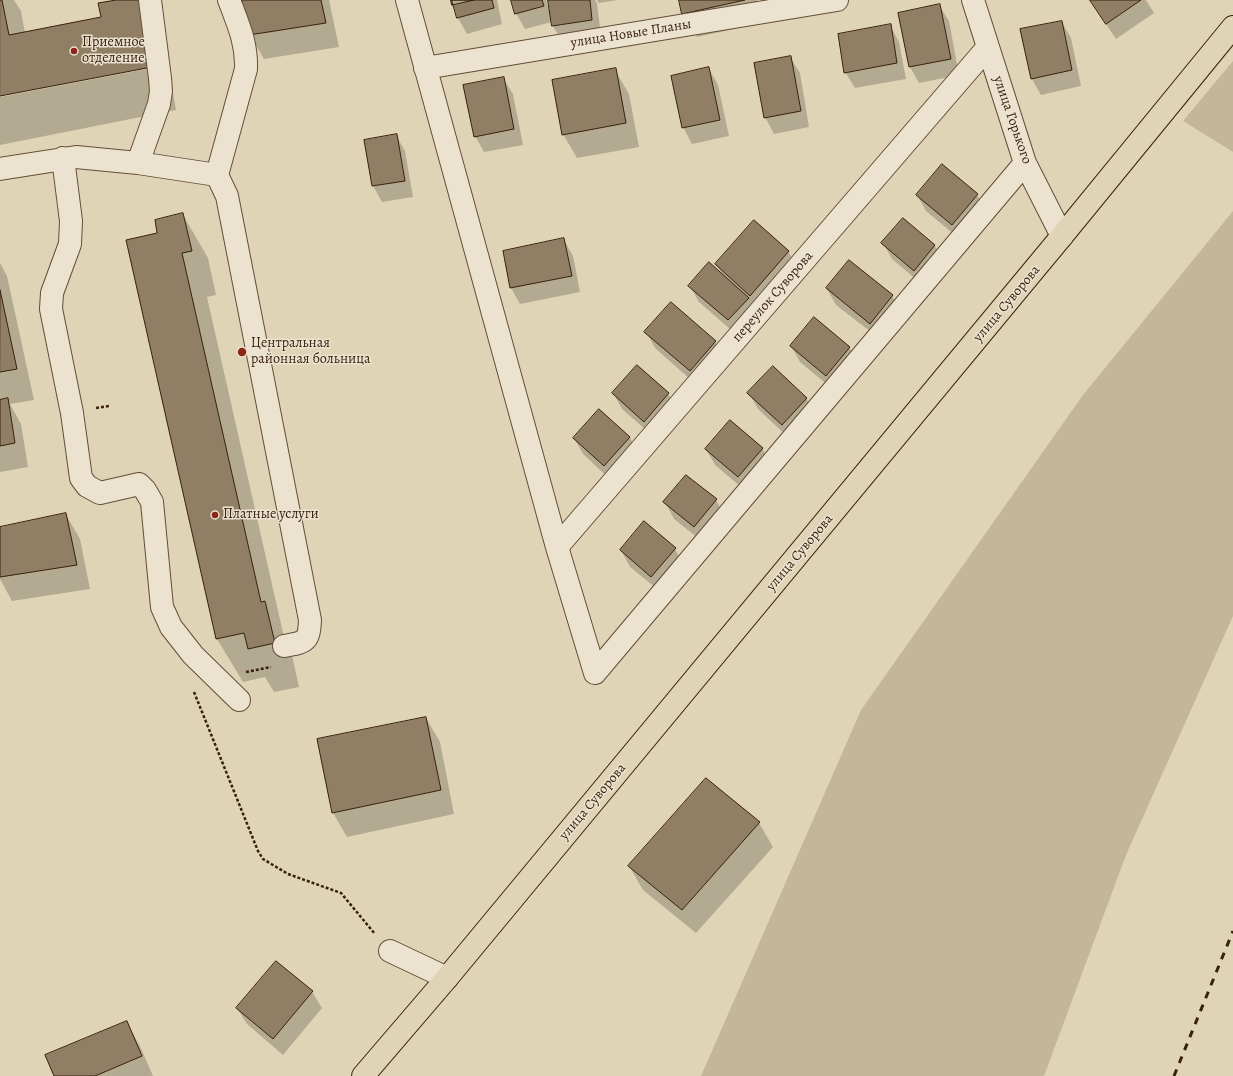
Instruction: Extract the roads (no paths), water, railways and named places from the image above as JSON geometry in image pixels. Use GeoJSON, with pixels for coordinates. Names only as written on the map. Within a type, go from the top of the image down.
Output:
{"type":"FeatureCollection","features":[{"type":"Feature","properties":{"kind":"main road","name":"улица Суворова"},"geometry":{"type":"LineString","coordinates":[[364,1076],[447,978],[1062,236],[1233,27]]}},
{"type":"Feature","properties":{"kind":"street"},"geometry":{"type":"LineString","coordinates":[[138,163],[159,104],[161,91],[150,0]]}},
{"type":"Feature","properties":{"kind":"street"},"geometry":{"type":"LineString","coordinates":[[229,0],[245,44],[246,69],[217,175],[227,196],[310,620],[310,634],[293,644]]}},
{"type":"Feature","properties":{"kind":"street"},"geometry":{"type":"LineString","coordinates":[[407,0],[557,547],[595,673],[1025,163]]}},
{"type":"Feature","properties":{"kind":"street","name":"улица Новые Планы"},"geometry":{"type":"LineString","coordinates":[[425,68],[836,0]]}},
{"type":"Feature","properties":{"kind":"street","name":"улица Горького"},"geometry":{"type":"LineString","coordinates":[[973,0],[1025,163],[1062,236]]}},
{"type":"Feature","properties":{"kind":"street","name":"переулок Суворова"},"geometry":{"type":"LineString","coordinates":[[557,547],[988,46]]}},
{"type":"Feature","properties":{"kind":"street"},"geometry":{"type":"LineString","coordinates":[[0,169],[76,157],[138,163],[217,175]]}},
{"type":"Feature","properties":{"kind":"street"},"geometry":{"type":"LineString","coordinates":[[63,158],[71,220],[70,244],[52,293],[51,309],[72,413],[81,478],[87,486],[100,493],[139,484],[146,490],[152,502],[162,607],[171,627],[193,655],[239,700]]}},
{"type":"Feature","properties":{"kind":"street"},"geometry":{"type":"LineString","coordinates":[[390,951],[447,978]]}},
{"type":"Feature","properties":{"kind":"railway"},"geometry":{"type":"LineString","coordinates":[[1174,1076],[1233,931]]}},
{"type":"Feature","properties":{"kind":"place","name":"Приемное отделение"},"geometry":{"type":"Point","coordinates":[74,51]}},
{"type":"Feature","properties":{"kind":"place","name":"Центральная районная больница"},"geometry":{"type":"Point","coordinates":[242,352]}},
{"type":"Feature","properties":{"kind":"place","name":"Платные услуги"},"geometry":{"type":"Point","coordinates":[215,515]}}]}
